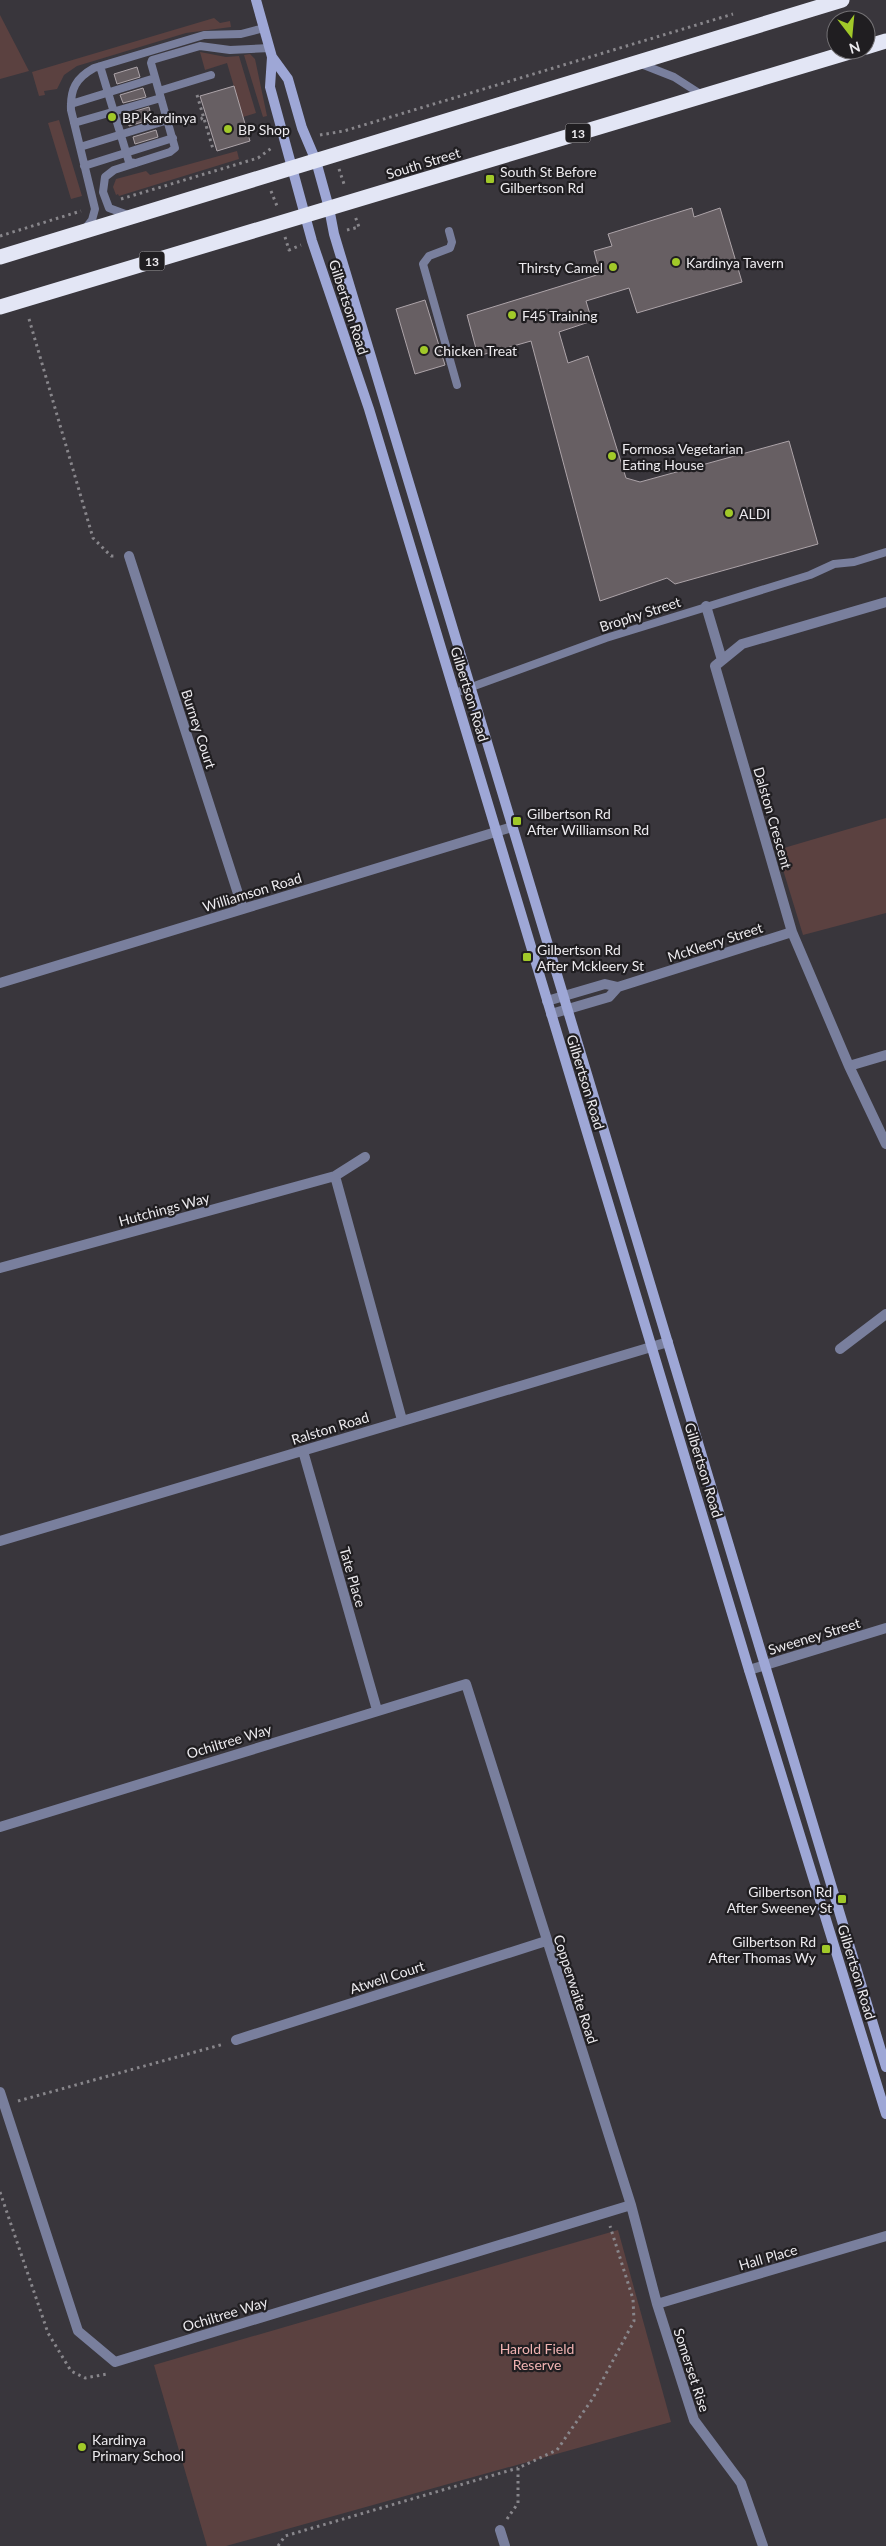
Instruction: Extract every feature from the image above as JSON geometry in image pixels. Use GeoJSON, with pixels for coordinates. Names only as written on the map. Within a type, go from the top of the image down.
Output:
{"type":"FeatureCollection","features":[{"type":"Feature","properties":{"kind":"highway"},"geometry":{"type":"LineString","coordinates":[[0,257],[842,0]]}},
{"type":"Feature","properties":{"kind":"highway","name":"South Street"},"geometry":{"type":"LineString","coordinates":[[0,307],[826,59]]}},
{"type":"Feature","properties":{"kind":"street","name":"Gilbertson Road"},"geometry":{"type":"LineString","coordinates":[[256,0],[271,53],[270,88],[305,215],[368,410],[455,693],[749,1670],[886,2114]]}},
{"type":"Feature","properties":{"kind":"street","name":"Gilbertson Road"},"geometry":{"type":"LineString","coordinates":[[271,53],[288,79],[302,128],[316,161],[330,208],[334,234],[470,689],[886,2067]]}},
{"type":"Feature","properties":{"kind":"street","name":"Burney Court"},"geometry":{"type":"LineString","coordinates":[[129,556],[243,909]]}},
{"type":"Feature","properties":{"kind":"street"},"geometry":{"type":"LineString","coordinates":[[706,606],[722,660],[742,644],[886,602]]}},
{"type":"Feature","properties":{"kind":"street","name":"Dalston Crescent"},"geometry":{"type":"LineString","coordinates":[[722,660],[716,666],[792,932],[849,1066],[886,1144]]}},
{"type":"Feature","properties":{"kind":"street","name":"Williamson Road"},"geometry":{"type":"LineString","coordinates":[[0,983],[512,827]]}},
{"type":"Feature","properties":{"kind":"street","name":"McKleery Street"},"geometry":{"type":"LineString","coordinates":[[551,1014],[609,997],[618,987],[792,932]]}},
{"type":"Feature","properties":{"kind":"street","name":"McKleery Street"},"geometry":{"type":"LineString","coordinates":[[547,1001],[605,984],[618,987]]}},
{"type":"Feature","properties":{"kind":"street"},"geometry":{"type":"LineString","coordinates":[[849,1066],[886,1055]]}},
{"type":"Feature","properties":{"kind":"street","name":"Hutchings Way"},"geometry":{"type":"LineString","coordinates":[[0,1268],[335,1176],[365,1157]]}},
{"type":"Feature","properties":{"kind":"street"},"geometry":{"type":"LineString","coordinates":[[335,1176],[402,1420]]}},
{"type":"Feature","properties":{"kind":"street"},"geometry":{"type":"LineString","coordinates":[[840,1349],[886,1314]]}},
{"type":"Feature","properties":{"kind":"street","name":"Ralston Road"},"geometry":{"type":"LineString","coordinates":[[0,1540],[668,1342]]}},
{"type":"Feature","properties":{"kind":"street","name":"Tate Place"},"geometry":{"type":"LineString","coordinates":[[303,1451],[377,1710]]}},
{"type":"Feature","properties":{"kind":"street","name":"Sweeney Street"},"geometry":{"type":"LineString","coordinates":[[749,1670],[886,1628]]}},
{"type":"Feature","properties":{"kind":"street","name":"Ochiltree Way"},"geometry":{"type":"LineString","coordinates":[[0,1827],[466,1684]]}},
{"type":"Feature","properties":{"kind":"street","name":"Copperwaite Road"},"geometry":{"type":"LineString","coordinates":[[466,1684],[631,2206],[657,2304]]}},
{"type":"Feature","properties":{"kind":"street","name":"Atwell Court"},"geometry":{"type":"LineString","coordinates":[[236,2040],[546,1941]]}},
{"type":"Feature","properties":{"kind":"street","name":"Ochiltree Way"},"geometry":{"type":"LineString","coordinates":[[0,2092],[78,2331],[115,2362],[631,2206]]}},
{"type":"Feature","properties":{"kind":"street","name":"Hall Place"},"geometry":{"type":"LineString","coordinates":[[657,2304],[886,2236]]}},
{"type":"Feature","properties":{"kind":"street","name":"Somerset Rise"},"geometry":{"type":"LineString","coordinates":[[657,2304],[694,2420],[741,2483],[763,2546]]}},
{"type":"Feature","properties":{"kind":"street"},"geometry":{"type":"LineString","coordinates":[[500,2530],[505,2546]]}},
{"type":"Feature","properties":{"kind":"lane"},"geometry":{"type":"LineString","coordinates":[[82,232],[92,220],[95,209],[71,104],[71,95],[75,83],[82,75],[100,66],[197,37],[241,34],[264,28]]}},
{"type":"Feature","properties":{"kind":"lane"},"geometry":{"type":"LineString","coordinates":[[134,216],[118,213],[109,208],[103,182],[109,173],[173,151],[175,148],[155,78],[152,60],[191,48],[207,46],[271,53]]}},
{"type":"Feature","properties":{"kind":"lane"},"geometry":{"type":"LineString","coordinates":[[636,62],[674,77],[702,95]]}},
{"type":"Feature","properties":{"kind":"lane"},"geometry":{"type":"LineString","coordinates":[[100,66],[126,153],[130,163],[135,163]]}},
{"type":"Feature","properties":{"kind":"lane"},"geometry":{"type":"LineString","coordinates":[[74,123],[114,112],[210,75]]}},
{"type":"Feature","properties":{"kind":"lane"},"geometry":{"type":"LineString","coordinates":[[71,104],[155,78]]}},
{"type":"Feature","properties":{"kind":"lane"},"geometry":{"type":"LineString","coordinates":[[80,146],[168,120]]}},
{"type":"Feature","properties":{"kind":"lane"},"geometry":{"type":"LineString","coordinates":[[84,166],[173,138]]}},
{"type":"Feature","properties":{"kind":"lane"},"geometry":{"type":"LineString","coordinates":[[449,231],[452,242],[450,248],[429,256],[423,264],[457,385]]}},
{"type":"Feature","properties":{"kind":"lane","name":"Brophy Street"},"geometry":{"type":"LineString","coordinates":[[455,693],[606,638],[810,575],[834,564],[854,562],[886,552]]}},
{"type":"Feature","properties":{"kind":"path"},"geometry":{"type":"LineString","coordinates":[[317,135],[344,131],[736,13]]}},
{"type":"Feature","properties":{"kind":"path"},"geometry":{"type":"LineString","coordinates":[[197,95],[212,149]]}},
{"type":"Feature","properties":{"kind":"path"},"geometry":{"type":"LineString","coordinates":[[121,199],[258,158],[268,149]]}},
{"type":"Feature","properties":{"kind":"path"},"geometry":{"type":"LineString","coordinates":[[258,158],[289,250]]}},
{"type":"Feature","properties":{"kind":"path"},"geometry":{"type":"LineString","coordinates":[[0,236],[81,211]]}},
{"type":"Feature","properties":{"kind":"path"},"geometry":{"type":"LineString","coordinates":[[29,319],[93,538],[111,556],[129,556]]}},
{"type":"Feature","properties":{"kind":"path"},"geometry":{"type":"LineString","coordinates":[[4,2104],[236,2040]]}},
{"type":"Feature","properties":{"kind":"path"},"geometry":{"type":"LineString","coordinates":[[0,2192],[48,2333],[70,2371],[85,2378],[110,2373]]}},
{"type":"Feature","properties":{"kind":"path"},"geometry":{"type":"LineString","coordinates":[[278,2546],[285,2536],[518,2468],[557,2450],[593,2398],[634,2321],[633,2299],[616,2241],[609,2224],[600,2227]]}},
{"type":"Feature","properties":{"kind":"path"},"geometry":{"type":"LineString","coordinates":[[500,2530],[518,2503],[518,2468]]}},
{"type":"Feature","properties":{"kind":"green space"},"geometry":{"type":"Polygon","coordinates":[[[0,15],[29,71],[0,79],[0,15]]]}},
{"type":"Feature","properties":{"kind":"green space"},"geometry":{"type":"Polygon","coordinates":[[[214,18],[220,23],[230,21],[231,27],[186,33],[77,66],[64,75],[57,89],[44,91],[45,95],[39,96],[32,72],[214,18]]]}},
{"type":"Feature","properties":{"kind":"green space"},"geometry":{"type":"Polygon","coordinates":[[[200,52],[226,57],[239,56],[256,113],[243,117],[227,63],[205,70],[200,52]]]}},
{"type":"Feature","properties":{"kind":"green space"},"geometry":{"type":"Polygon","coordinates":[[[250,54],[255,59],[267,116],[263,117],[244,55],[250,54]]]}},
{"type":"Feature","properties":{"kind":"green space"},"geometry":{"type":"Polygon","coordinates":[[[59,120],[82,196],[71,199],[48,123],[59,120]]]}},
{"type":"Feature","properties":{"kind":"green space"},"geometry":{"type":"Polygon","coordinates":[[[237,151],[239,159],[119,196],[118,194],[116,195],[113,187],[116,179],[146,171],[150,175],[237,151]]]}},
{"type":"Feature","properties":{"kind":"green space"},"geometry":{"type":"Polygon","coordinates":[[[886,818],[886,913],[803,935],[777,850],[886,818]]]}},
{"type":"Feature","properties":{"kind":"green space","name":"Harold Field Reserve"},"geometry":{"type":"Polygon","coordinates":[[[618,2230],[671,2422],[226,2546],[207,2546],[154,2365],[618,2230]]]}},
{"type":"Feature","properties":{"kind":"building"},"geometry":{"type":"Polygon","coordinates":[[[137,67],[140,77],[117,84],[114,74],[137,67]]]}},
{"type":"Feature","properties":{"kind":"building","name":"BP Shop"},"geometry":{"type":"Polygon","coordinates":[[[234,86],[250,141],[217,151],[200,96],[234,86]]]}},
{"type":"Feature","properties":{"kind":"building"},"geometry":{"type":"Polygon","coordinates":[[[143,88],[146,97],[123,103],[120,95],[143,88]]]}},
{"type":"Feature","properties":{"kind":"building"},"geometry":{"type":"Polygon","coordinates":[[[149,107],[152,119],[129,126],[126,114],[149,107]]]}},
{"type":"Feature","properties":{"kind":"building"},"geometry":{"type":"Polygon","coordinates":[[[156,130],[158,137],[135,144],[133,137],[156,130]]]}},
{"type":"Feature","properties":{"kind":"building"},"geometry":{"type":"Polygon","coordinates":[[[692,208],[694,217],[720,208],[742,282],[637,313],[629,288],[586,301],[592,321],[559,332],[568,363],[588,356],[626,478],[640,482],[789,441],[818,544],[675,584],[667,578],[600,601],[531,341],[478,356],[467,315],[600,274],[594,251],[612,246],[608,234],[692,208]]]}},
{"type":"Feature","properties":{"kind":"building","name":"Chicken Treat"},"geometry":{"type":"Polygon","coordinates":[[[425,300],[445,365],[415,374],[396,309],[425,300]]]}},
{"type":"Feature","properties":{"kind":"place","name":"BP Kardinya"},"geometry":{"type":"Point","coordinates":[112,117]}},
{"type":"Feature","properties":{"kind":"place","name":"BP Shop"},"geometry":{"type":"Point","coordinates":[228,129]}},
{"type":"Feature","properties":{"kind":"place","name":"South St Before Gilbertson Rd"},"geometry":{"type":"Point","coordinates":[490,179]}},
{"type":"Feature","properties":{"kind":"place","name":"Kardinya Tavern"},"geometry":{"type":"Point","coordinates":[676,262]}},
{"type":"Feature","properties":{"kind":"place","name":"Thirsty Camel"},"geometry":{"type":"Point","coordinates":[613,267]}},
{"type":"Feature","properties":{"kind":"place","name":"F45 Training"},"geometry":{"type":"Point","coordinates":[512,315]}},
{"type":"Feature","properties":{"kind":"place","name":"Chicken Treat"},"geometry":{"type":"Point","coordinates":[424,350]}},
{"type":"Feature","properties":{"kind":"place","name":"Formosa Vegetarian Eating House"},"geometry":{"type":"Point","coordinates":[612,456]}},
{"type":"Feature","properties":{"kind":"place","name":"ALDI"},"geometry":{"type":"Point","coordinates":[729,513]}},
{"type":"Feature","properties":{"kind":"place","name":"Gilbertson Rd After Williamson Rd"},"geometry":{"type":"Point","coordinates":[517,821]}},
{"type":"Feature","properties":{"kind":"place","name":"Gilbertson Rd After Mckleery St"},"geometry":{"type":"Point","coordinates":[527,957]}},
{"type":"Feature","properties":{"kind":"place","name":"Gilbertson Rd After Sweeney St"},"geometry":{"type":"Point","coordinates":[842,1899]}},
{"type":"Feature","properties":{"kind":"place","name":"Gilbertson Rd After Thomas Wy"},"geometry":{"type":"Point","coordinates":[826,1949]}},
{"type":"Feature","properties":{"kind":"place","name":"Kardinya Primary School"},"geometry":{"type":"Point","coordinates":[82,2447]}}]}
